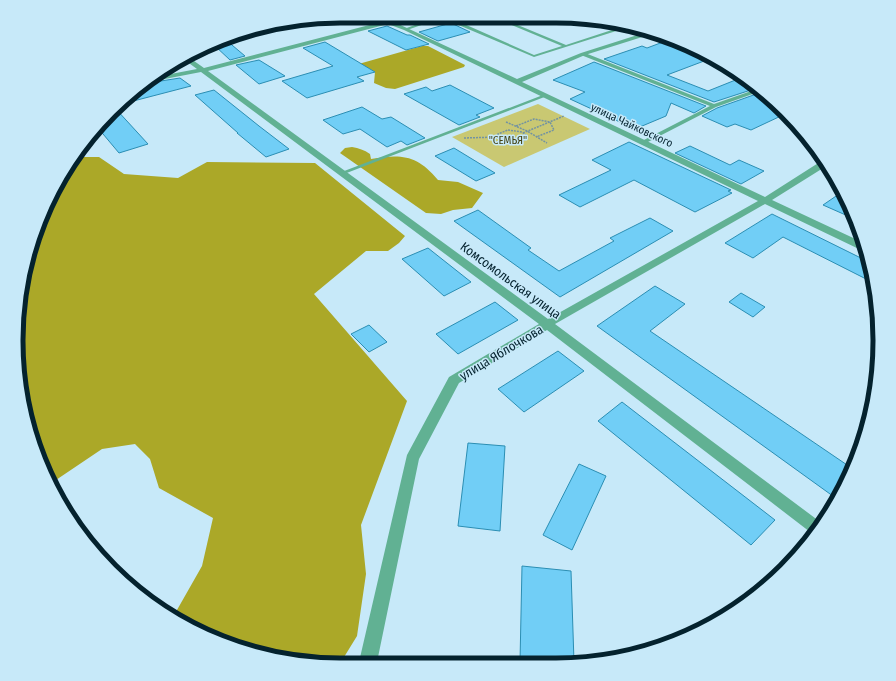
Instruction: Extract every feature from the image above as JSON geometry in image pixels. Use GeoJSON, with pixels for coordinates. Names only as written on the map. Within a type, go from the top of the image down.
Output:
{"type":"FeatureCollection","features":[{"type":"Feature","properties":{"kind":"street","name":"улица Чайковского"},"geometry":{"type":"LineString","coordinates":[[390,23],[406,29],[858,245]]}},
{"type":"Feature","properties":{"kind":"street"},"geometry":{"type":"LineString","coordinates":[[163,78],[202,70],[390,23]]}},
{"type":"Feature","properties":{"kind":"street"},"geometry":{"type":"LineString","coordinates":[[516,82],[583,54],[642,35]]}},
{"type":"Feature","properties":{"kind":"street","name":"Комсомольская улица"},"geometry":{"type":"LineString","coordinates":[[191,61],[547,324],[813,525]]}},
{"type":"Feature","properties":{"kind":"street","name":"улица Яблочкова"},"geometry":{"type":"LineString","coordinates":[[369,658],[412,459],[454,380],[547,324],[764,200],[820,166]]}},
{"type":"Feature","properties":{"kind":"lane"},"geometry":{"type":"LineString","coordinates":[[406,29],[423,23]]}},
{"type":"Feature","properties":{"kind":"lane"},"geometry":{"type":"LineString","coordinates":[[458,23],[534,56],[618,29]]}},
{"type":"Feature","properties":{"kind":"lane"},"geometry":{"type":"LineString","coordinates":[[509,23],[566,46]]}},
{"type":"Feature","properties":{"kind":"lane"},"geometry":{"type":"LineString","coordinates":[[583,54],[714,106]]}},
{"type":"Feature","properties":{"kind":"lane"},"geometry":{"type":"LineString","coordinates":[[644,142],[714,106],[753,92]]}},
{"type":"Feature","properties":{"kind":"lane"},"geometry":{"type":"LineString","coordinates":[[342,172],[544,96]]}},
{"type":"Feature","properties":{"kind":"path"},"geometry":{"type":"LineString","coordinates":[[523,133],[527,138],[518,144],[504,143],[500,141],[497,136],[501,132],[508,130],[523,133],[578,111]]}},
{"type":"Feature","properties":{"kind":"path"},"geometry":{"type":"LineString","coordinates":[[516,126],[534,119],[550,122]]}},
{"type":"Feature","properties":{"kind":"path"},"geometry":{"type":"LineString","coordinates":[[506,122],[527,131],[547,143]]}},
{"type":"Feature","properties":{"kind":"path"},"geometry":{"type":"LineString","coordinates":[[536,137],[554,130],[550,122]]}},
{"type":"Feature","properties":{"kind":"green space","name":"\"СЕМЬЯ\""},"geometry":{"type":"Polygon","coordinates":[[[538,104],[590,129],[504,167],[452,137],[538,104]]]}},
{"type":"Feature","properties":{"kind":"shaded area"},"geometry":{"type":"Polygon","coordinates":[[[422,46],[428,46],[465,65],[464,67],[395,89],[386,88],[374,83],[375,72],[366,67],[355,65],[422,46]]]}},
{"type":"Feature","properties":{"kind":"shaded area"},"geometry":{"type":"Polygon","coordinates":[[[352,147],[370,154],[371,159],[382,157],[408,158],[423,165],[438,180],[458,182],[483,193],[472,208],[453,210],[441,214],[426,213],[340,153],[345,148],[352,147]]]}},
{"type":"Feature","properties":{"kind":"shaded area"},"geometry":{"type":"Polygon","coordinates":[[[82,157],[99,157],[124,174],[178,178],[207,162],[315,163],[405,236],[399,243],[388,251],[366,251],[314,294],[407,401],[361,525],[366,574],[357,636],[343,658],[299,655],[258,647],[219,634],[176,611],[202,566],[213,518],[159,488],[150,459],[135,444],[102,449],[56,480],[47,462],[34,423],[29,402],[24,361],[23,340],[26,299],[34,258],[47,219],[56,200],[82,157]]]}},
{"type":"Feature","properties":{"kind":"building"},"geometry":{"type":"Polygon","coordinates":[[[451,23],[470,32],[438,41],[419,32],[451,23]]]}},
{"type":"Feature","properties":{"kind":"building"},"geometry":{"type":"Polygon","coordinates":[[[387,26],[429,44],[406,50],[368,31],[387,26]]]}},
{"type":"Feature","properties":{"kind":"building"},"geometry":{"type":"Polygon","coordinates":[[[325,42],[375,72],[357,77],[364,81],[307,98],[282,81],[333,66],[303,48],[325,42]]]}},
{"type":"Feature","properties":{"kind":"building"},"geometry":{"type":"Polygon","coordinates":[[[663,42],[705,61],[667,75],[708,91],[736,80],[750,90],[714,102],[604,59],[642,46],[647,48],[663,42]]]}},
{"type":"Feature","properties":{"kind":"building"},"geometry":{"type":"Polygon","coordinates":[[[230,43],[245,56],[230,60],[217,48],[230,43]]]}},
{"type":"Feature","properties":{"kind":"building"},"geometry":{"type":"Polygon","coordinates":[[[259,60],[285,76],[259,84],[236,65],[259,60]]]}},
{"type":"Feature","properties":{"kind":"building"},"geometry":{"type":"Polygon","coordinates":[[[594,62],[706,106],[694,113],[671,103],[666,116],[635,129],[570,99],[585,92],[553,80],[594,62]]]}},
{"type":"Feature","properties":{"kind":"building"},"geometry":{"type":"Polygon","coordinates":[[[180,78],[191,86],[132,101],[158,81],[180,78]]]}},
{"type":"Feature","properties":{"kind":"building"},"geometry":{"type":"Polygon","coordinates":[[[450,85],[494,108],[476,115],[480,117],[459,125],[404,94],[426,87],[432,91],[450,85]]]}},
{"type":"Feature","properties":{"kind":"building"},"geometry":{"type":"Polygon","coordinates":[[[214,90],[289,149],[266,157],[195,95],[214,90]]]}},
{"type":"Feature","properties":{"kind":"building"},"geometry":{"type":"Polygon","coordinates":[[[756,94],[780,116],[751,130],[735,124],[727,127],[702,116],[717,108],[756,94]]]}},
{"type":"Feature","properties":{"kind":"building"},"geometry":{"type":"Polygon","coordinates":[[[362,107],[382,119],[391,117],[425,138],[407,145],[401,141],[387,147],[360,129],[343,134],[323,120],[362,107]]]}},
{"type":"Feature","properties":{"kind":"building"},"geometry":{"type":"Polygon","coordinates":[[[119,113],[148,144],[119,153],[101,132],[119,113]]]}},
{"type":"Feature","properties":{"kind":"building"},"geometry":{"type":"Polygon","coordinates":[[[629,142],[731,190],[728,191],[732,193],[695,212],[634,180],[580,207],[559,195],[611,170],[592,160],[629,142]]]}},
{"type":"Feature","properties":{"kind":"building"},"geometry":{"type":"Polygon","coordinates":[[[690,146],[730,165],[739,160],[764,171],[741,184],[675,153],[690,146]]]}},
{"type":"Feature","properties":{"kind":"building"},"geometry":{"type":"Polygon","coordinates":[[[454,148],[495,173],[476,181],[435,156],[454,148]]]}},
{"type":"Feature","properties":{"kind":"building"},"geometry":{"type":"Polygon","coordinates":[[[837,195],[847,216],[823,205],[837,195]]]}},
{"type":"Feature","properties":{"kind":"building"},"geometry":{"type":"Polygon","coordinates":[[[478,210],[531,248],[528,250],[559,271],[614,241],[610,238],[650,218],[673,231],[560,297],[454,221],[478,210]]]}},
{"type":"Feature","properties":{"kind":"building"},"geometry":{"type":"Polygon","coordinates":[[[772,214],[862,259],[867,279],[783,237],[753,258],[725,243],[772,214]]]}},
{"type":"Feature","properties":{"kind":"building"},"geometry":{"type":"Polygon","coordinates":[[[428,248],[471,282],[444,296],[402,259],[428,248]]]}},
{"type":"Feature","properties":{"kind":"building"},"geometry":{"type":"Polygon","coordinates":[[[655,286],[685,304],[650,331],[847,465],[832,495],[597,326],[655,286]]]}},
{"type":"Feature","properties":{"kind":"building"},"geometry":{"type":"Polygon","coordinates":[[[741,293],[765,307],[753,317],[729,302],[741,293]]]}},
{"type":"Feature","properties":{"kind":"building"},"geometry":{"type":"Polygon","coordinates":[[[495,302],[518,320],[458,354],[436,334],[495,302]]]}},
{"type":"Feature","properties":{"kind":"building"},"geometry":{"type":"Polygon","coordinates":[[[369,325],[387,342],[369,352],[351,334],[369,325]]]}},
{"type":"Feature","properties":{"kind":"building"},"geometry":{"type":"Polygon","coordinates":[[[558,351],[584,371],[524,412],[498,389],[558,351]]]}},
{"type":"Feature","properties":{"kind":"building"},"geometry":{"type":"Polygon","coordinates":[[[622,402],[775,520],[751,545],[598,421],[622,402]]]}},
{"type":"Feature","properties":{"kind":"building"},"geometry":{"type":"Polygon","coordinates":[[[468,443],[505,446],[500,531],[458,526],[468,443]]]}},
{"type":"Feature","properties":{"kind":"building"},"geometry":{"type":"Polygon","coordinates":[[[579,464],[606,476],[572,550],[543,535],[579,464]]]}},
{"type":"Feature","properties":{"kind":"building"},"geometry":{"type":"Polygon","coordinates":[[[522,566],[571,571],[574,657],[520,658],[522,566]]]}}]}
